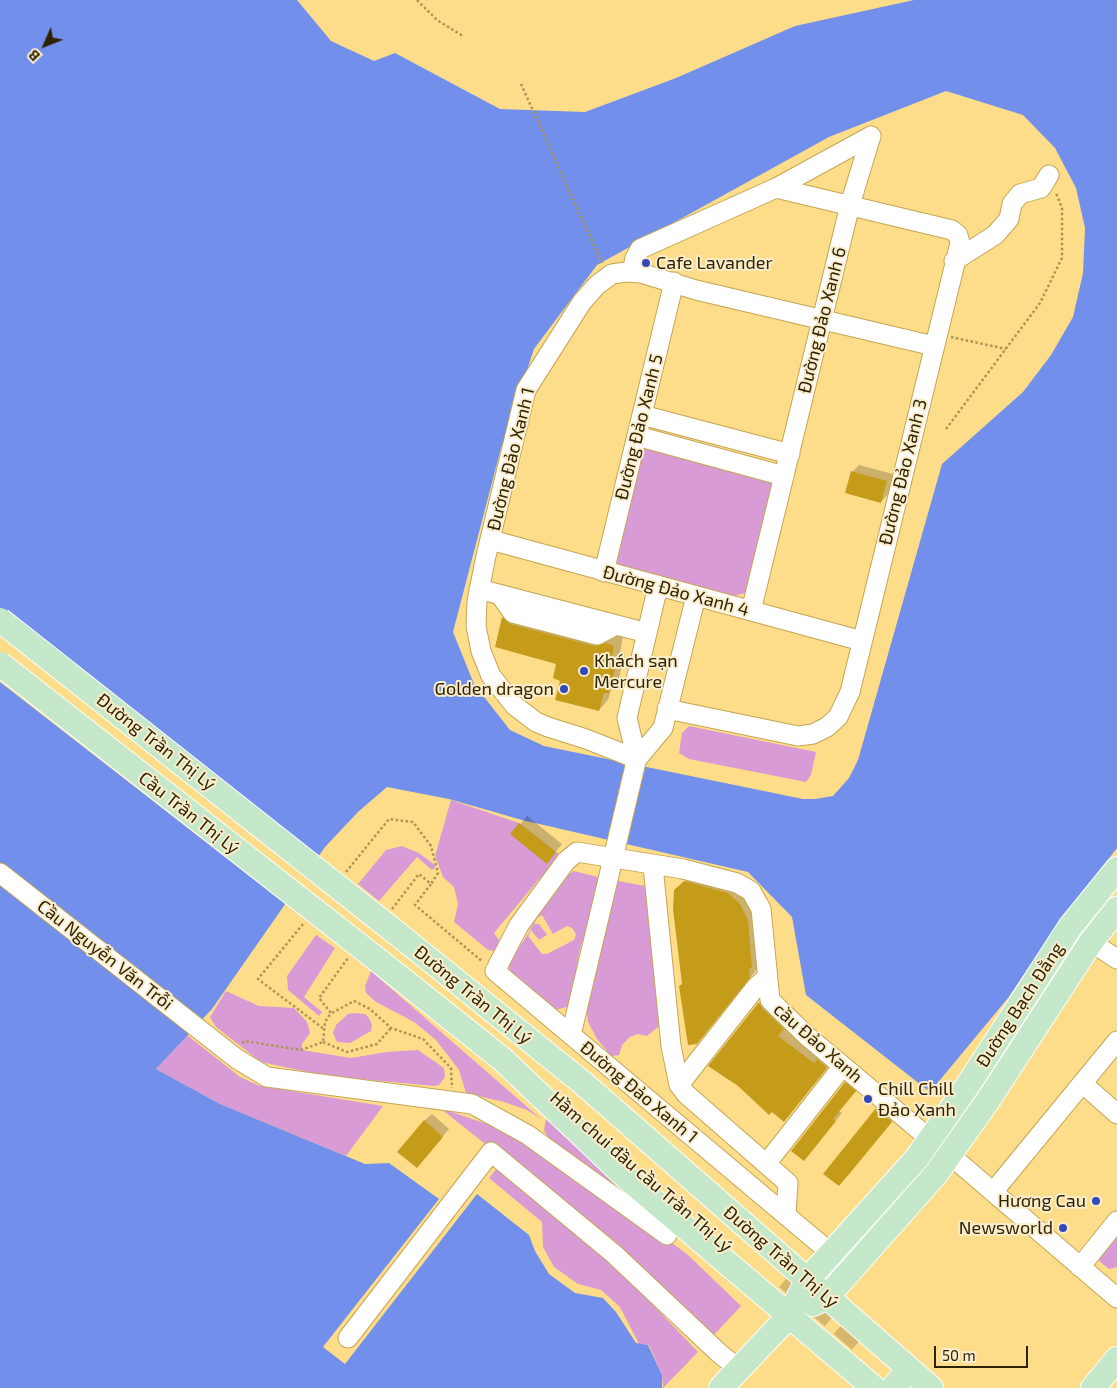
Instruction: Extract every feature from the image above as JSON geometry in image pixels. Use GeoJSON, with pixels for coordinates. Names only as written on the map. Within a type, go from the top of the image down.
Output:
{"type":"FeatureCollection","features":[{"type":"Feature","properties":{"kind":"main road","name":"Đường Trần Thị Lý"},"geometry":{"type":"LineString","coordinates":[[0,620],[399,935],[518,1032]]}},
{"type":"Feature","properties":{"kind":"main road","name":"Cầu Trần Thị Lý"},"geometry":{"type":"LineString","coordinates":[[0,664],[379,961]]}},
{"type":"Feature","properties":{"kind":"main road","name":"Đường Bạch Đằng"},"geometry":{"type":"LineString","coordinates":[[789,1316],[791,1282],[832,1254],[917,1158],[968,1085],[1070,927],[1117,869]]}},
{"type":"Feature","properties":{"kind":"main road","name":"Đường Bạch Đằng"},"geometry":{"type":"LineString","coordinates":[[827,1297],[936,1174],[989,1098],[1091,942],[1117,909]]}},
{"type":"Feature","properties":{"kind":"main road"},"geometry":{"type":"LineString","coordinates":[[1070,927],[1091,942]]}},
{"type":"Feature","properties":{"kind":"main road","name":"Đường Trần Thị Lý"},"geometry":{"type":"LineString","coordinates":[[379,961],[502,1059],[625,1176],[874,1388]]}},
{"type":"Feature","properties":{"kind":"main road","name":"Hầm chui đầu cầu Trần Thị Lý"},"geometry":{"type":"LineString","coordinates":[[518,1032],[574,1094],[791,1282]]}},
{"type":"Feature","properties":{"kind":"main road","name":"Hầm chui đầu cầu Trần Thị Lý"},"geometry":{"type":"LineString","coordinates":[[502,1059],[566,1104],[791,1282]]}},
{"type":"Feature","properties":{"kind":"main road"},"geometry":{"type":"LineString","coordinates":[[930,1139],[950,1155]]}},
{"type":"Feature","properties":{"kind":"main road","name":"Đường Trần Thị Lý"},"geometry":{"type":"LineString","coordinates":[[791,1282],[827,1297],[931,1388]]}},
{"type":"Feature","properties":{"kind":"main road"},"geometry":{"type":"LineString","coordinates":[[721,1388],[789,1316],[827,1297]]}},
{"type":"Feature","properties":{"kind":"main road"},"geometry":{"type":"LineString","coordinates":[[1093,1388],[1117,1359]]}},
{"type":"Feature","properties":{"kind":"main road"},"geometry":{"type":"LineString","coordinates":[[893,1388],[909,1369]]}},
{"type":"Feature","properties":{"kind":"main road"},"geometry":{"type":"LineString","coordinates":[[1111,1388],[1117,1381]]}},
{"type":"Feature","properties":{"kind":"street","name":"Đường Đảo Xanh 6"},"geometry":{"type":"LineString","coordinates":[[632,272],[634,258],[640,249],[776,188],[871,136],[850,205],[751,611]]}},
{"type":"Feature","properties":{"kind":"street"},"geometry":{"type":"LineString","coordinates":[[954,260],[995,235],[1009,218],[1012,204],[1020,194],[1041,188],[1049,175]]}},
{"type":"Feature","properties":{"kind":"street","name":"Đường Đảo Xanh 3"},"geometry":{"type":"LineString","coordinates":[[667,709],[798,736],[813,734],[827,727],[838,717],[846,704],[954,260],[960,243],[958,235],[952,230],[776,188]]}},
{"type":"Feature","properties":{"kind":"street","name":"Đường Đảo Xanh 1"},"geometry":{"type":"LineString","coordinates":[[636,763],[536,722],[505,696],[491,676],[478,638],[475,613],[526,390],[582,302],[597,285],[608,277],[632,272],[822,320],[936,340]]}},
{"type":"Feature","properties":{"kind":"street","name":"Đường Đảo Xanh 5"},"geometry":{"type":"LineString","coordinates":[[604,572],[674,282]]}},
{"type":"Feature","properties":{"kind":"street"},"geometry":{"type":"LineString","coordinates":[[642,415],[790,454]]}},
{"type":"Feature","properties":{"kind":"street"},"geometry":{"type":"LineString","coordinates":[[637,436],[784,476]]}},
{"type":"Feature","properties":{"kind":"street","name":"Đường Đảo Xanh 4"},"geometry":{"type":"LineString","coordinates":[[491,540],[862,641]]}},
{"type":"Feature","properties":{"kind":"street","name":"Đường Đảo Xanh 1"},"geometry":{"type":"LineString","coordinates":[[636,763],[627,718],[658,586]]}},
{"type":"Feature","properties":{"kind":"street"},"geometry":{"type":"LineString","coordinates":[[479,589],[647,633]]}},
{"type":"Feature","properties":{"kind":"street","name":"Đường Đảo Xanh 1"},"geometry":{"type":"LineString","coordinates":[[696,596],[662,728],[636,763],[571,1035],[832,1254]]}},
{"type":"Feature","properties":{"kind":"street","name":"cầu Đảo Xanh"},"geometry":{"type":"LineString","coordinates":[[495,971],[519,926],[566,861],[577,852],[614,852],[653,866],[683,869],[738,883],[751,891],[761,909],[766,954],[766,978],[770,1000],[774,1006],[783,1016],[930,1139]]}},
{"type":"Feature","properties":{"kind":"street"},"geometry":{"type":"LineString","coordinates":[[653,866],[671,1046],[679,1085],[686,1094],[788,1184],[786,1215]]}},
{"type":"Feature","properties":{"kind":"street","name":"Cầu Nguyễn Văn Trỗi"},"geometry":{"type":"LineString","coordinates":[[0,872],[228,1052],[267,1077],[472,1104],[528,1135],[667,1235]]}},
{"type":"Feature","properties":{"kind":"street"},"geometry":{"type":"LineString","coordinates":[[1091,942],[1117,959]]}},
{"type":"Feature","properties":{"kind":"street"},"geometry":{"type":"LineString","coordinates":[[495,971],[571,1035]]}},
{"type":"Feature","properties":{"kind":"street"},"geometry":{"type":"LineString","coordinates":[[679,1085],[756,987],[766,978]]}},
{"type":"Feature","properties":{"kind":"street"},"geometry":{"type":"LineString","coordinates":[[993,1192],[1117,1041]]}},
{"type":"Feature","properties":{"kind":"street"},"geometry":{"type":"LineString","coordinates":[[766,1164],[843,1066]]}},
{"type":"Feature","properties":{"kind":"street"},"geometry":{"type":"LineString","coordinates":[[1082,1084],[1117,1114]]}},
{"type":"Feature","properties":{"kind":"street"},"geometry":{"type":"LineString","coordinates":[[348,1338],[491,1152],[614,1254],[720,1354],[739,1369]]}},
{"type":"Feature","properties":{"kind":"street"},"geometry":{"type":"LineString","coordinates":[[950,1155],[1080,1267],[1114,1290]]}},
{"type":"Feature","properties":{"kind":"street"},"geometry":{"type":"LineString","coordinates":[[1080,1267],[1117,1221]]}},
{"type":"Feature","properties":{"kind":"path"},"geometry":{"type":"LineString","coordinates":[[417,0],[437,20],[463,36]]}},
{"type":"Feature","properties":{"kind":"path"},"geometry":{"type":"LineString","coordinates":[[521,84],[608,277]]}},
{"type":"Feature","properties":{"kind":"path"},"geometry":{"type":"LineString","coordinates":[[946,429],[1040,303],[1062,258],[1062,208],[1049,175]]}},
{"type":"Feature","properties":{"kind":"path"},"geometry":{"type":"LineString","coordinates":[[936,340],[1006,349]]}},
{"type":"Feature","properties":{"kind":"path"},"geometry":{"type":"LineString","coordinates":[[390,912],[419,874],[431,884],[415,905],[495,971]]}},
{"type":"Feature","properties":{"kind":"path"},"geometry":{"type":"LineString","coordinates":[[331,1013],[319,998],[359,946]]}},
{"type":"Feature","properties":{"kind":"path"},"geometry":{"type":"LineString","coordinates":[[323,1042],[325,1022],[331,1013],[354,1002],[370,1009],[391,1028],[423,1039],[451,1068],[452,1089],[448,1101]]}},
{"type":"Feature","properties":{"kind":"path"},"geometry":{"type":"LineString","coordinates":[[228,1052],[245,1041],[302,1050],[323,1042],[347,1052],[377,1044],[391,1028]]}},
{"type":"Feature","properties":{"kind":"shaded area"},"geometry":{"type":"Polygon","coordinates":[[[649,442],[773,480],[774,489],[749,589],[745,593],[730,597],[619,566],[615,557],[640,447],[649,442]]]}},
{"type":"Feature","properties":{"kind":"shaded area"},"geometry":{"type":"Polygon","coordinates":[[[689,726],[816,752],[811,775],[806,782],[689,759],[679,753],[682,733],[689,726]]]}},
{"type":"Feature","properties":{"kind":"shaded area"},"geometry":{"type":"Polygon","coordinates":[[[451,800],[519,823],[560,855],[545,881],[540,878],[494,933],[501,943],[494,951],[488,950],[454,922],[458,904],[454,887],[443,877],[435,856],[451,800]]]}},
{"type":"Feature","properties":{"kind":"shaded area"},"geometry":{"type":"Polygon","coordinates":[[[402,846],[419,853],[435,865],[435,868],[432,870],[417,857],[379,901],[358,884],[386,850],[402,846]]]}},
{"type":"Feature","properties":{"kind":"shaded area"},"geometry":{"type":"Polygon","coordinates":[[[574,871],[598,877],[599,886],[579,953],[570,1006],[555,1010],[511,973],[508,964],[528,934],[545,899],[552,898],[568,875],[574,871]],[[542,915],[537,918],[534,924],[539,924],[547,935],[539,940],[531,930],[528,936],[542,954],[547,954],[574,940],[576,934],[572,928],[567,926],[553,934],[542,915]]]}},
{"type":"Feature","properties":{"kind":"shaded area"},"geometry":{"type":"Polygon","coordinates":[[[618,881],[645,886],[648,895],[659,1026],[647,1036],[638,1034],[630,1037],[622,1045],[619,1055],[611,1056],[597,1039],[588,1022],[586,1005],[614,888],[618,881]]]}},
{"type":"Feature","properties":{"kind":"shaded area"},"geometry":{"type":"Polygon","coordinates":[[[316,935],[335,948],[304,997],[322,1012],[319,1016],[288,990],[287,976],[316,935]]]}},
{"type":"Feature","properties":{"kind":"shaded area"},"geometry":{"type":"Polygon","coordinates":[[[371,971],[541,1119],[527,1110],[504,1102],[466,1093],[459,1070],[436,1040],[414,1022],[376,1002],[366,993],[365,986],[371,971]]]}},
{"type":"Feature","properties":{"kind":"shaded area"},"geometry":{"type":"Polygon","coordinates":[[[226,991],[259,1006],[294,1008],[307,1022],[310,1033],[302,1044],[302,1050],[351,1058],[386,1052],[418,1050],[444,1068],[445,1077],[439,1085],[434,1086],[327,1076],[261,1062],[216,1027],[210,1017],[226,991]]]}},
{"type":"Feature","properties":{"kind":"shaded area"},"geometry":{"type":"Polygon","coordinates":[[[348,1014],[365,1014],[369,1018],[372,1025],[371,1031],[350,1043],[337,1042],[333,1033],[336,1025],[348,1014]]]}},
{"type":"Feature","properties":{"kind":"shaded area"},"geometry":{"type":"Polygon","coordinates":[[[187,1035],[240,1077],[260,1086],[383,1106],[346,1156],[220,1104],[156,1069],[187,1035]]]}},
{"type":"Feature","properties":{"kind":"shaded area"},"geometry":{"type":"Polygon","coordinates":[[[440,1108],[487,1124],[531,1147],[630,1211],[688,1255],[741,1306],[713,1336],[617,1249],[440,1108]]]}},
{"type":"Feature","properties":{"kind":"shaded area"},"geometry":{"type":"Polygon","coordinates":[[[546,1119],[656,1220],[548,1138],[544,1130],[546,1119]]]}},
{"type":"Feature","properties":{"kind":"shaded area"},"geometry":{"type":"Polygon","coordinates":[[[498,1167],[609,1259],[698,1352],[663,1388],[662,1375],[649,1345],[639,1344],[620,1307],[601,1290],[578,1284],[554,1267],[543,1247],[542,1222],[489,1178],[498,1167]]]}},
{"type":"Feature","properties":{"kind":"shaded area"},"geometry":{"type":"Polygon","coordinates":[[[1117,1232],[1117,1267],[1109,1269],[1098,1260],[1117,1232]]]}},
{"type":"Feature","properties":{"kind":"water"},"geometry":{"type":"Polygon","coordinates":[[[0,0],[297,0],[331,41],[374,61],[395,53],[500,109],[585,112],[676,78],[795,26],[914,0],[1117,0],[1117,848],[1054,930],[1008,998],[930,1092],[806,995],[792,917],[748,872],[522,820],[449,799],[387,787],[358,812],[325,847],[212,1009],[156,1069],[220,1104],[365,1164],[389,1163],[439,1199],[323,1347],[345,1364],[477,1194],[529,1235],[535,1251],[549,1274],[575,1293],[603,1298],[616,1312],[636,1343],[648,1345],[662,1375],[662,1388],[0,1388],[0,0]],[[946,91],[829,137],[597,265],[534,349],[501,448],[453,632],[474,684],[510,730],[544,746],[803,799],[833,796],[849,778],[858,760],[942,464],[1023,392],[1051,355],[1073,317],[1083,273],[1085,228],[1076,188],[1055,148],[1023,115],[946,91]]]}},
{"type":"Feature","properties":{"kind":"pier"},"geometry":{"type":"Polygon","coordinates":[[[0,608],[320,859],[288,906],[0,682],[0,608]]]}},
{"type":"Feature","properties":{"kind":"building"},"geometry":{"type":"Polygon","coordinates":[[[851,471],[887,481],[881,503],[845,493],[851,471]]]}},
{"type":"Feature","properties":{"kind":"building","name":"Khách sạn Mercure"},"geometry":{"type":"Polygon","coordinates":[[[502,617],[510,624],[594,646],[606,643],[614,646],[611,662],[616,664],[609,693],[604,693],[599,711],[555,700],[560,681],[553,678],[556,664],[495,647],[502,617]]]}},
{"type":"Feature","properties":{"kind":"building"},"geometry":{"type":"Polygon","coordinates":[[[519,823],[556,852],[547,864],[510,834],[519,823]]]}},
{"type":"Feature","properties":{"kind":"building"},"geometry":{"type":"Polygon","coordinates":[[[684,881],[728,893],[740,904],[748,920],[752,968],[749,969],[750,978],[697,1044],[688,1045],[679,986],[682,984],[673,909],[674,890],[684,881]]]}},
{"type":"Feature","properties":{"kind":"building"},"geometry":{"type":"Polygon","coordinates":[[[759,1002],[762,1008],[784,1029],[778,1036],[814,1063],[817,1059],[827,1068],[784,1122],[772,1112],[769,1115],[738,1086],[708,1066],[759,1002]]]}},
{"type":"Feature","properties":{"kind":"building"},"geometry":{"type":"Polygon","coordinates":[[[845,1082],[856,1091],[833,1119],[836,1121],[804,1161],[791,1151],[845,1082]]]}},
{"type":"Feature","properties":{"kind":"building"},"geometry":{"type":"Polygon","coordinates":[[[876,1108],[892,1122],[839,1186],[823,1174],[876,1108]]]}},
{"type":"Feature","properties":{"kind":"building"},"geometry":{"type":"Polygon","coordinates":[[[424,1120],[443,1137],[417,1168],[397,1152],[424,1120]]]}},
{"type":"Feature","properties":{"kind":"tunnel"},"geometry":{"type":"LineString","coordinates":[[787,1278],[866,1346]]}},
{"type":"Feature","properties":{"kind":"place","name":"Cafe Lavander"},"geometry":{"type":"Point","coordinates":[646,263]}},
{"type":"Feature","properties":{"kind":"place","name":"Khách sạn Mercure"},"geometry":{"type":"Point","coordinates":[584,671]}},
{"type":"Feature","properties":{"kind":"place","name":"Golden dragon"},"geometry":{"type":"Point","coordinates":[564,689]}},
{"type":"Feature","properties":{"kind":"place","name":"Chill Chill Đảo Xanh"},"geometry":{"type":"Point","coordinates":[868,1099]}},
{"type":"Feature","properties":{"kind":"place","name":"Hương Cau"},"geometry":{"type":"Point","coordinates":[1096,1201]}},
{"type":"Feature","properties":{"kind":"place","name":"Newsworld"},"geometry":{"type":"Point","coordinates":[1063,1228]}}]}
